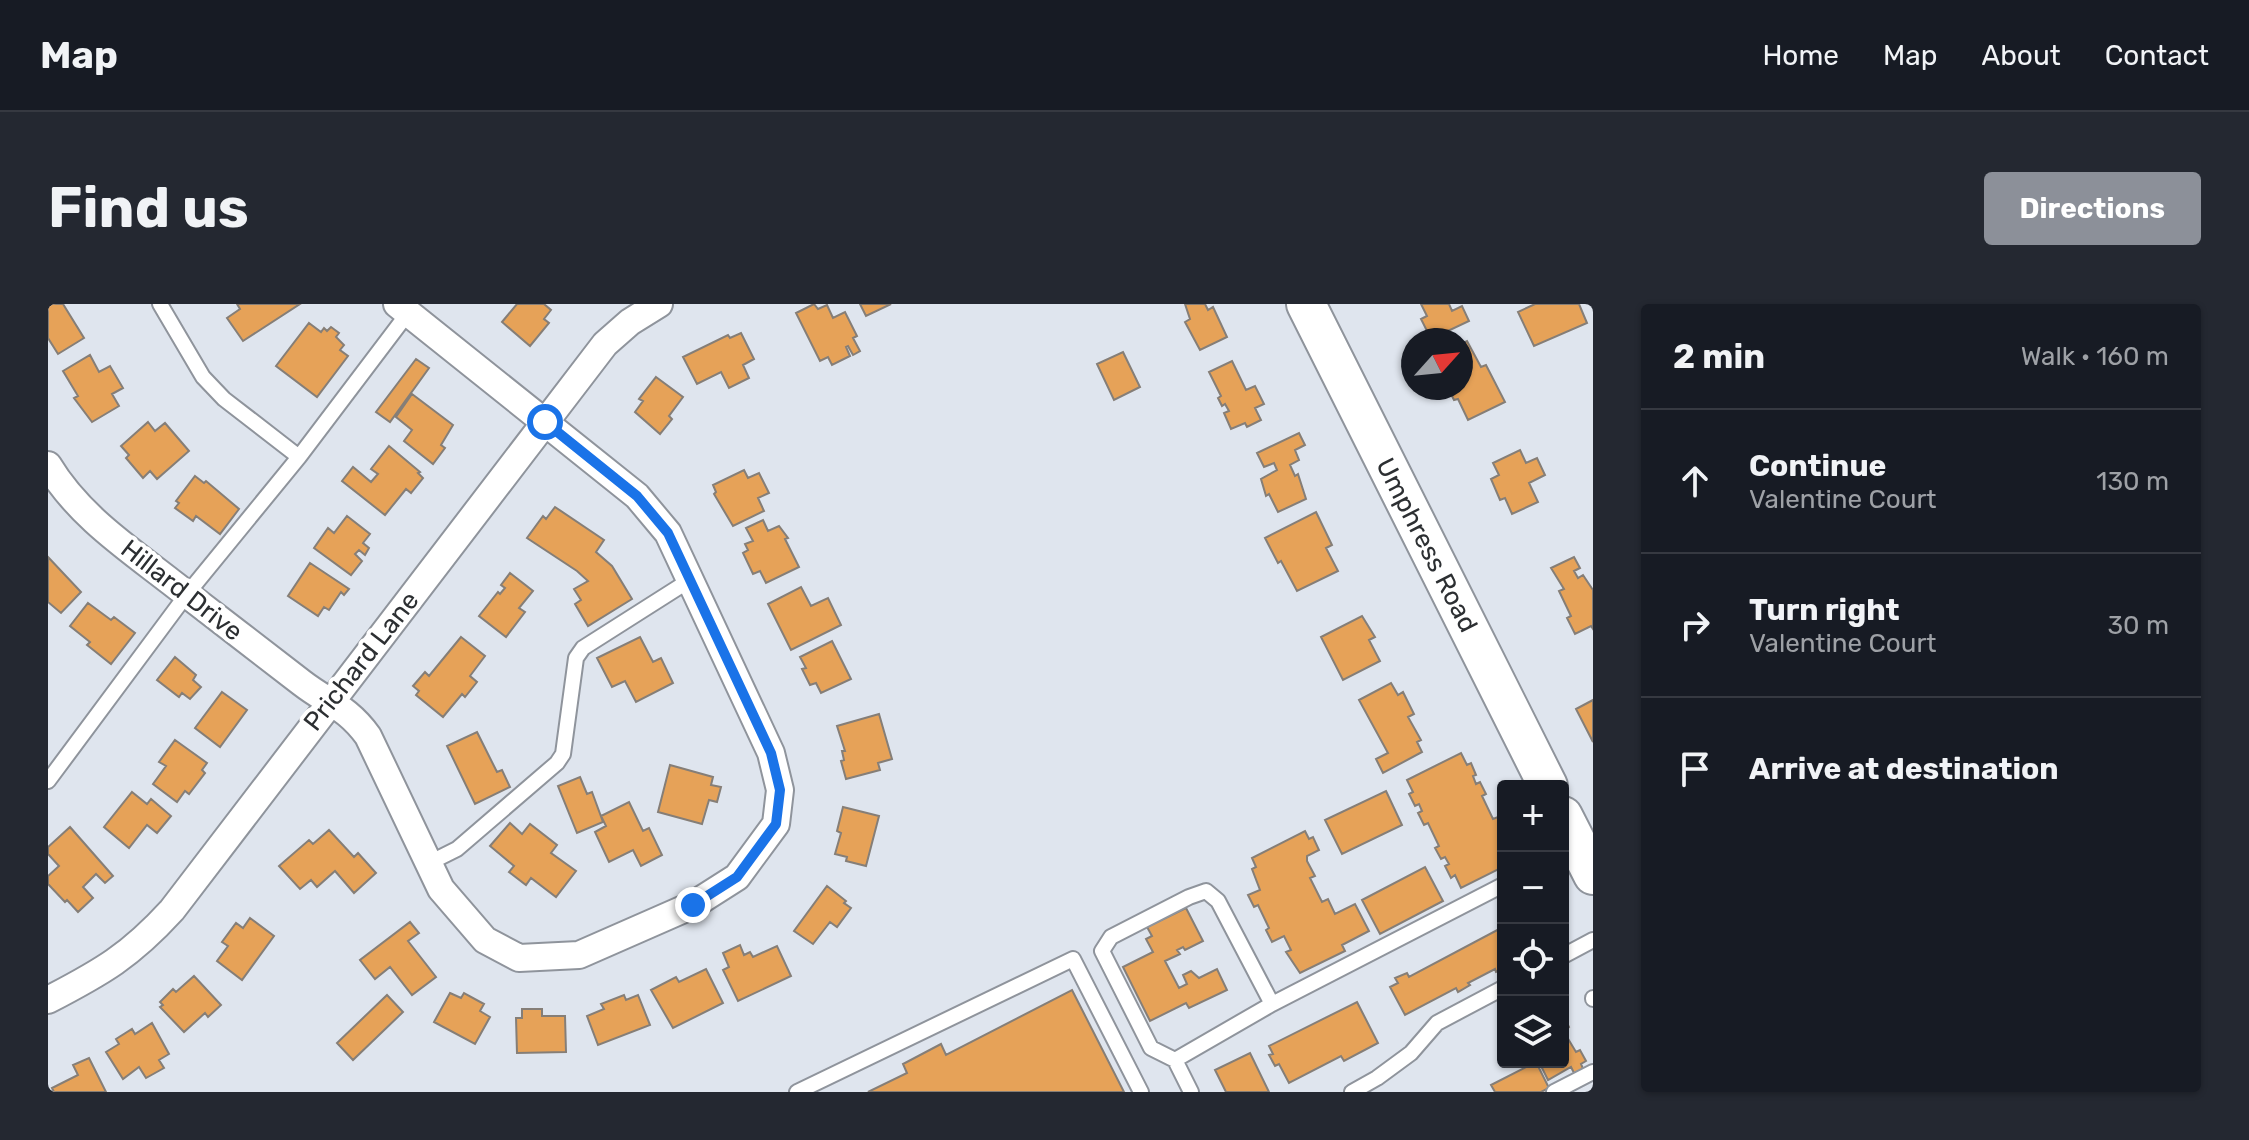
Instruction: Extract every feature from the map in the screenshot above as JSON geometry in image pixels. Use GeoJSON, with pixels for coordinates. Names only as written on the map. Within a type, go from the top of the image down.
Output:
{"type":"FeatureCollection","features":[{"type":"Feature","properties":{"kind":"street","name":"Prichard Lane"},"geometry":{"type":"LineString","coordinates":[[48,1000],[121,960],[155,928],[617,332],[659,304]]}},
{"type":"Feature","properties":{"kind":"street","name":"Umphress Road"},"geometry":{"type":"LineString","coordinates":[[1306,304],[1545,780]]}},
{"type":"Feature","properties":{"kind":"street","name":"Hillard Drive"},"geometry":{"type":"LineString","coordinates":[[48,465],[63,489],[95,523],[309,689],[349,713],[368,736],[441,889],[485,940],[519,958],[579,955],[693,905],[737,877],[776,824],[780,790],[771,753],[668,533],[637,496],[406,307]]}},
{"type":"Feature","properties":{"kind":"lane"},"geometry":{"type":"LineString","coordinates":[[160,304],[203,377],[224,399],[299,457]]}},
{"type":"Feature","properties":{"kind":"lane"},"geometry":{"type":"LineString","coordinates":[[50,775],[187,594],[299,457],[406,307]]}},
{"type":"Feature","properties":{"kind":"lane"},"geometry":{"type":"LineString","coordinates":[[429,863],[457,849],[557,763],[563,754],[576,658],[583,648],[690,580]]}},
{"type":"Feature","properties":{"kind":"lane"},"geometry":{"type":"LineString","coordinates":[[1175,1060],[1272,1004],[1497,888]]}},
{"type":"Feature","properties":{"kind":"lane"},"geometry":{"type":"LineString","coordinates":[[1191,1092],[1175,1060],[1151,1048],[1102,951],[1111,937],[1206,891],[1218,901],[1272,1004]]}},
{"type":"Feature","properties":{"kind":"lane"},"geometry":{"type":"LineString","coordinates":[[1569,953],[1593,940]]}},
{"type":"Feature","properties":{"kind":"lane"},"geometry":{"type":"LineString","coordinates":[[797,1092],[1073,959],[1141,1092]]}},
{"type":"Feature","properties":{"kind":"lane"},"geometry":{"type":"LineString","coordinates":[[1352,1092],[1411,1053],[1437,1023],[1497,991]]}},
{"type":"Feature","properties":{"kind":"lane"},"geometry":{"type":"LineString","coordinates":[[1554,1092],[1593,1072]]}},
{"type":"Feature","properties":{"kind":"building"},"geometry":{"type":"Polygon","coordinates":[[[48,304],[63,304],[84,338],[58,354],[48,338],[48,304]]]}},
{"type":"Feature","properties":{"kind":"building"},"geometry":{"type":"Polygon","coordinates":[[[237,304],[300,304],[243,341],[227,318],[240,309],[237,304]]]}},
{"type":"Feature","properties":{"kind":"building"},"geometry":{"type":"Polygon","coordinates":[[[517,304],[544,304],[551,310],[544,319],[549,323],[530,346],[502,322],[517,304]]]}},
{"type":"Feature","properties":{"kind":"building"},"geometry":{"type":"Polygon","coordinates":[[[814,304],[818,309],[827,305],[833,318],[845,312],[857,336],[853,338],[860,351],[853,355],[848,346],[850,356],[832,365],[828,357],[820,361],[796,313],[814,304]]]}},
{"type":"Feature","properties":{"kind":"building"},"geometry":{"type":"Polygon","coordinates":[[[860,304],[891,304],[866,316],[860,304]]]}},
{"type":"Feature","properties":{"kind":"building"},"geometry":{"type":"Polygon","coordinates":[[[1185,304],[1205,304],[1208,310],[1213,307],[1227,337],[1200,350],[1185,322],[1190,319],[1185,304]]]}},
{"type":"Feature","properties":{"kind":"building"},"geometry":{"type":"Polygon","coordinates":[[[1421,304],[1449,304],[1452,311],[1462,306],[1469,321],[1454,328],[1426,328],[1421,319],[1427,316],[1421,304]]]}},
{"type":"Feature","properties":{"kind":"building"},"geometry":{"type":"Polygon","coordinates":[[[1535,304],[1579,304],[1587,323],[1534,346],[1518,312],[1535,304]]]}},
{"type":"Feature","properties":{"kind":"building"},"geometry":{"type":"Polygon","coordinates":[[[309,323],[321,332],[331,327],[339,333],[336,337],[344,345],[340,350],[348,356],[317,397],[276,366],[309,323]]]}},
{"type":"Feature","properties":{"kind":"building"},"geometry":{"type":"Polygon","coordinates":[[[741,333],[754,359],[743,365],[749,378],[729,388],[721,372],[697,384],[683,357],[728,335],[730,338],[741,333]]]}},
{"type":"Feature","properties":{"kind":"building"},"geometry":{"type":"Polygon","coordinates":[[[1123,352],[1140,387],[1114,400],[1097,364],[1123,352]]]}},
{"type":"Feature","properties":{"kind":"building"},"geometry":{"type":"Polygon","coordinates":[[[1473,352],[1481,367],[1486,365],[1505,402],[1468,420],[1458,400],[1473,400],[1473,352]]]}},
{"type":"Feature","properties":{"kind":"building"},"geometry":{"type":"Polygon","coordinates":[[[90,355],[99,372],[110,366],[123,388],[112,394],[119,406],[92,422],[74,398],[78,396],[63,371],[90,355]]]}},
{"type":"Feature","properties":{"kind":"building"},"geometry":{"type":"Polygon","coordinates":[[[416,359],[429,368],[390,422],[376,412],[416,359]]]}},
{"type":"Feature","properties":{"kind":"building"},"geometry":{"type":"Polygon","coordinates":[[[1232,361],[1246,390],[1255,386],[1264,404],[1255,408],[1261,420],[1247,427],[1245,423],[1231,429],[1224,413],[1229,411],[1225,404],[1222,406],[1218,398],[1221,396],[1209,372],[1232,361]]]}},
{"type":"Feature","properties":{"kind":"building"},"geometry":{"type":"Polygon","coordinates":[[[656,377],[683,397],[660,434],[635,412],[643,401],[639,399],[656,377]]]}},
{"type":"Feature","properties":{"kind":"building"},"geometry":{"type":"Polygon","coordinates":[[[412,394],[453,425],[441,445],[445,448],[433,464],[404,441],[412,430],[396,417],[412,394]]]}},
{"type":"Feature","properties":{"kind":"building"},"geometry":{"type":"Polygon","coordinates":[[[148,422],[155,431],[165,423],[189,451],[157,479],[150,471],[143,478],[126,458],[129,455],[121,446],[148,422]]]}},
{"type":"Feature","properties":{"kind":"building"},"geometry":{"type":"Polygon","coordinates":[[[1299,433],[1305,445],[1295,450],[1299,460],[1290,465],[1295,476],[1298,474],[1306,499],[1278,512],[1269,494],[1266,496],[1261,479],[1277,470],[1274,463],[1264,467],[1257,453],[1299,433]]]}},
{"type":"Feature","properties":{"kind":"building"},"geometry":{"type":"Polygon","coordinates":[[[389,446],[423,478],[411,493],[406,489],[385,515],[342,481],[353,467],[371,482],[378,474],[371,469],[389,446]]]}},
{"type":"Feature","properties":{"kind":"building"},"geometry":{"type":"Polygon","coordinates":[[[1520,450],[1526,463],[1537,458],[1545,475],[1529,483],[1538,502],[1512,514],[1505,498],[1500,500],[1491,479],[1499,475],[1493,463],[1520,450]]]}},
{"type":"Feature","properties":{"kind":"building"},"geometry":{"type":"Polygon","coordinates":[[[744,470],[748,478],[759,473],[769,493],[758,498],[764,511],[733,526],[714,494],[713,485],[744,470]]]}},
{"type":"Feature","properties":{"kind":"building"},"geometry":{"type":"Polygon","coordinates":[[[195,476],[204,483],[206,481],[239,509],[220,534],[196,516],[193,521],[175,508],[179,503],[176,501],[195,476]]]}},
{"type":"Feature","properties":{"kind":"building"},"geometry":{"type":"Polygon","coordinates":[[[555,507],[604,540],[596,552],[612,566],[632,599],[588,626],[575,604],[581,600],[574,589],[588,581],[527,538],[543,516],[546,519],[555,507]]]}},
{"type":"Feature","properties":{"kind":"building"},"geometry":{"type":"Polygon","coordinates":[[[1316,512],[1332,545],[1326,548],[1338,571],[1297,591],[1265,538],[1316,512]]]}},
{"type":"Feature","properties":{"kind":"building"},"geometry":{"type":"Polygon","coordinates":[[[347,516],[370,534],[363,543],[369,548],[365,555],[359,550],[355,554],[362,561],[351,575],[314,548],[328,528],[334,533],[347,516]]]}},
{"type":"Feature","properties":{"kind":"building"},"geometry":{"type":"Polygon","coordinates":[[[763,520],[768,531],[779,526],[788,538],[785,539],[799,567],[766,583],[760,571],[753,574],[743,553],[748,550],[745,544],[753,541],[746,528],[763,520]]]}},
{"type":"Feature","properties":{"kind":"building"},"geometry":{"type":"Polygon","coordinates":[[[48,557],[81,592],[61,613],[48,602],[48,557]]]}},
{"type":"Feature","properties":{"kind":"building"},"geometry":{"type":"Polygon","coordinates":[[[1574,557],[1580,568],[1574,571],[1578,578],[1583,575],[1593,590],[1593,629],[1591,626],[1575,634],[1567,618],[1571,616],[1559,591],[1564,589],[1551,568],[1574,557]]]}},
{"type":"Feature","properties":{"kind":"building"},"geometry":{"type":"Polygon","coordinates":[[[310,563],[349,589],[344,595],[341,592],[329,610],[324,607],[318,616],[288,596],[310,563]]]}},
{"type":"Feature","properties":{"kind":"building"},"geometry":{"type":"Polygon","coordinates":[[[510,573],[533,591],[519,608],[525,612],[506,637],[479,616],[498,592],[500,594],[505,588],[501,585],[510,573]]]}},
{"type":"Feature","properties":{"kind":"building"},"geometry":{"type":"Polygon","coordinates":[[[801,587],[811,606],[828,598],[841,625],[791,650],[768,604],[801,587]]]}},
{"type":"Feature","properties":{"kind":"building"},"geometry":{"type":"Polygon","coordinates":[[[88,603],[135,633],[111,664],[70,626],[88,603]]]}},
{"type":"Feature","properties":{"kind":"building"},"geometry":{"type":"Polygon","coordinates":[[[1362,616],[1375,637],[1369,640],[1380,661],[1343,680],[1321,637],[1362,616]]]}},
{"type":"Feature","properties":{"kind":"building"},"geometry":{"type":"Polygon","coordinates":[[[461,637],[485,656],[470,676],[477,682],[443,717],[416,695],[419,691],[413,686],[425,672],[429,676],[461,637]]]}},
{"type":"Feature","properties":{"kind":"building"},"geometry":{"type":"Polygon","coordinates":[[[640,637],[653,662],[661,658],[673,683],[636,702],[625,681],[612,687],[597,658],[640,637]]]}},
{"type":"Feature","properties":{"kind":"building"},"geometry":{"type":"Polygon","coordinates":[[[832,641],[851,679],[821,693],[816,683],[810,685],[800,657],[832,641]]]}},
{"type":"Feature","properties":{"kind":"building"},"geometry":{"type":"Polygon","coordinates":[[[175,657],[196,675],[193,680],[201,687],[190,699],[182,693],[179,697],[157,680],[175,657]]]}},
{"type":"Feature","properties":{"kind":"building"},"geometry":{"type":"Polygon","coordinates":[[[1391,683],[1398,695],[1403,692],[1414,714],[1408,717],[1421,740],[1417,742],[1422,752],[1383,773],[1376,759],[1388,753],[1359,700],[1391,683]]]}},
{"type":"Feature","properties":{"kind":"building"},"geometry":{"type":"Polygon","coordinates":[[[222,692],[247,710],[220,747],[195,728],[222,692]]]}},
{"type":"Feature","properties":{"kind":"building"},"geometry":{"type":"Polygon","coordinates":[[[1593,700],[1593,742],[1576,709],[1593,700]]]}},
{"type":"Feature","properties":{"kind":"building"},"geometry":{"type":"Polygon","coordinates":[[[879,714],[892,759],[878,763],[880,770],[846,779],[841,761],[844,760],[842,751],[845,751],[837,726],[879,714]]]}},
{"type":"Feature","properties":{"kind":"building"},"geometry":{"type":"Polygon","coordinates":[[[477,732],[497,772],[502,770],[510,787],[475,804],[447,746],[477,732]]]}},
{"type":"Feature","properties":{"kind":"building"},"geometry":{"type":"Polygon","coordinates":[[[175,740],[207,763],[202,770],[205,773],[189,794],[185,791],[177,802],[153,784],[166,766],[159,762],[175,740]]]}},
{"type":"Feature","properties":{"kind":"building"},"geometry":{"type":"Polygon","coordinates":[[[1461,753],[1467,765],[1471,763],[1476,784],[1480,782],[1486,794],[1482,796],[1493,819],[1497,817],[1497,870],[1461,888],[1455,875],[1451,878],[1445,866],[1449,864],[1445,857],[1441,859],[1435,848],[1439,846],[1428,823],[1424,825],[1418,813],[1422,811],[1419,804],[1415,806],[1409,794],[1413,792],[1407,780],[1461,753]]]}},
{"type":"Feature","properties":{"kind":"building"},"geometry":{"type":"Polygon","coordinates":[[[670,765],[713,777],[711,785],[721,787],[717,802],[709,800],[702,824],[658,812],[670,765]]]}},
{"type":"Feature","properties":{"kind":"building"},"geometry":{"type":"Polygon","coordinates":[[[580,777],[587,794],[592,792],[603,822],[577,833],[558,786],[580,777]]]}},
{"type":"Feature","properties":{"kind":"building"},"geometry":{"type":"Polygon","coordinates":[[[1386,791],[1402,825],[1342,854],[1325,820],[1386,791]]]}},
{"type":"Feature","properties":{"kind":"building"},"geometry":{"type":"Polygon","coordinates":[[[132,792],[147,804],[151,799],[171,816],[157,833],[147,825],[129,848],[104,827],[132,792]]]}},
{"type":"Feature","properties":{"kind":"building"},"geometry":{"type":"Polygon","coordinates":[[[629,802],[643,831],[649,828],[662,855],[641,866],[633,850],[609,862],[595,832],[606,826],[601,816],[629,802]]]}},
{"type":"Feature","properties":{"kind":"building"},"geometry":{"type":"Polygon","coordinates":[[[843,807],[879,816],[866,866],[846,861],[847,857],[835,854],[843,807]]]}},
{"type":"Feature","properties":{"kind":"building"},"geometry":{"type":"Polygon","coordinates":[[[510,823],[522,834],[530,824],[557,845],[551,853],[576,871],[556,897],[531,878],[526,885],[509,872],[514,866],[490,846],[510,823]]]}},
{"type":"Feature","properties":{"kind":"building"},"geometry":{"type":"Polygon","coordinates":[[[70,827],[113,876],[105,883],[96,874],[83,887],[93,898],[78,912],[48,884],[48,876],[59,866],[48,854],[48,847],[70,827]]]}},
{"type":"Feature","properties":{"kind":"building"},"geometry":{"type":"Polygon","coordinates":[[[329,830],[354,857],[358,853],[376,873],[354,893],[335,871],[317,887],[311,880],[300,889],[279,866],[309,840],[313,844],[329,830]]]}},
{"type":"Feature","properties":{"kind":"building"},"geometry":{"type":"Polygon","coordinates":[[[1305,831],[1309,839],[1313,837],[1319,850],[1307,856],[1307,861],[1315,876],[1310,878],[1322,902],[1328,899],[1335,914],[1355,904],[1369,931],[1342,945],[1345,951],[1300,973],[1286,952],[1291,950],[1284,936],[1272,942],[1258,905],[1254,907],[1248,895],[1260,890],[1252,869],[1256,867],[1252,858],[1305,831]]]}},
{"type":"Feature","properties":{"kind":"building"},"geometry":{"type":"Polygon","coordinates":[[[1425,867],[1443,901],[1380,934],[1362,900],[1425,867]]]}},
{"type":"Feature","properties":{"kind":"building"},"geometry":{"type":"Polygon","coordinates":[[[827,886],[851,908],[837,927],[830,922],[813,944],[794,931],[827,886]]]}},
{"type":"Feature","properties":{"kind":"building"},"geometry":{"type":"Polygon","coordinates":[[[1186,908],[1203,941],[1185,950],[1183,947],[1177,950],[1180,954],[1165,961],[1179,988],[1187,984],[1183,975],[1191,971],[1199,978],[1217,969],[1227,990],[1189,1008],[1186,1003],[1150,1021],[1123,967],[1153,952],[1146,939],[1152,936],[1147,927],[1186,908]]]}},
{"type":"Feature","properties":{"kind":"building"},"geometry":{"type":"Polygon","coordinates":[[[250,918],[274,936],[242,980],[217,961],[228,946],[222,942],[236,923],[243,928],[250,918]]]}},
{"type":"Feature","properties":{"kind":"building"},"geometry":{"type":"Polygon","coordinates":[[[410,922],[419,933],[408,941],[436,977],[412,995],[390,967],[375,979],[360,960],[410,922]]]}},
{"type":"Feature","properties":{"kind":"building"},"geometry":{"type":"Polygon","coordinates":[[[1497,930],[1497,972],[1495,969],[1458,992],[1456,988],[1405,1015],[1390,987],[1398,983],[1395,978],[1407,973],[1409,977],[1497,930]]]}},
{"type":"Feature","properties":{"kind":"building"},"geometry":{"type":"Polygon","coordinates":[[[740,945],[744,955],[750,952],[753,957],[777,946],[791,976],[738,1001],[723,970],[729,967],[723,953],[740,945]]]}},
{"type":"Feature","properties":{"kind":"building"},"geometry":{"type":"Polygon","coordinates":[[[706,969],[723,1003],[673,1028],[651,990],[676,977],[679,982],[706,969]]]}},
{"type":"Feature","properties":{"kind":"building"},"geometry":{"type":"Polygon","coordinates":[[[194,976],[221,1005],[208,1017],[205,1013],[184,1032],[160,1007],[163,1005],[160,1002],[173,989],[176,992],[194,976]]]}},
{"type":"Feature","properties":{"kind":"building"},"geometry":{"type":"Polygon","coordinates":[[[1072,990],[1124,1092],[868,1092],[907,1073],[903,1064],[941,1044],[946,1055],[1072,990]]]}},
{"type":"Feature","properties":{"kind":"building"},"geometry":{"type":"Polygon","coordinates":[[[450,993],[461,998],[464,993],[484,1004],[480,1011],[490,1017],[475,1044],[434,1022],[450,993]]]}},
{"type":"Feature","properties":{"kind":"building"},"geometry":{"type":"Polygon","coordinates":[[[387,995],[403,1012],[353,1060],[337,1043],[387,995]]]}},
{"type":"Feature","properties":{"kind":"building"},"geometry":{"type":"Polygon","coordinates":[[[624,995],[626,1000],[638,995],[650,1025],[598,1045],[587,1016],[604,1009],[601,1004],[624,995]]]}},
{"type":"Feature","properties":{"kind":"building"},"geometry":{"type":"Polygon","coordinates":[[[1357,1002],[1378,1043],[1344,1061],[1341,1056],[1289,1083],[1279,1064],[1275,1066],[1269,1055],[1273,1054],[1269,1046],[1357,1002]]]}},
{"type":"Feature","properties":{"kind":"building"},"geometry":{"type":"Polygon","coordinates":[[[522,1009],[542,1009],[542,1016],[565,1016],[566,1052],[517,1053],[516,1018],[522,1018],[522,1009]]]}},
{"type":"Feature","properties":{"kind":"building"},"geometry":{"type":"Polygon","coordinates":[[[152,1023],[169,1054],[159,1060],[164,1068],[146,1078],[139,1067],[123,1079],[106,1052],[119,1044],[116,1039],[132,1029],[135,1034],[152,1023]]]}},
{"type":"Feature","properties":{"kind":"building"},"geometry":{"type":"Polygon","coordinates":[[[1569,1040],[1586,1061],[1581,1064],[1584,1071],[1575,1075],[1571,1067],[1548,1080],[1542,1068],[1569,1068],[1569,1040]]]}},
{"type":"Feature","properties":{"kind":"building"},"geometry":{"type":"Polygon","coordinates":[[[1250,1053],[1269,1092],[1226,1092],[1215,1070],[1250,1053]]]}},
{"type":"Feature","properties":{"kind":"building"},"geometry":{"type":"Polygon","coordinates":[[[89,1058],[106,1092],[54,1092],[52,1088],[78,1075],[73,1065],[89,1058]]]}},
{"type":"Feature","properties":{"kind":"building"},"geometry":{"type":"Polygon","coordinates":[[[1524,1068],[1539,1068],[1549,1088],[1541,1092],[1495,1092],[1491,1085],[1524,1068]]]}},
{"type":"Feature","properties":{"kind":"route"},"geometry":{"type":"LineString","coordinates":[[545,422],[637,496],[668,533],[771,753],[780,790],[776,824],[737,877],[693,905]]}}]}
